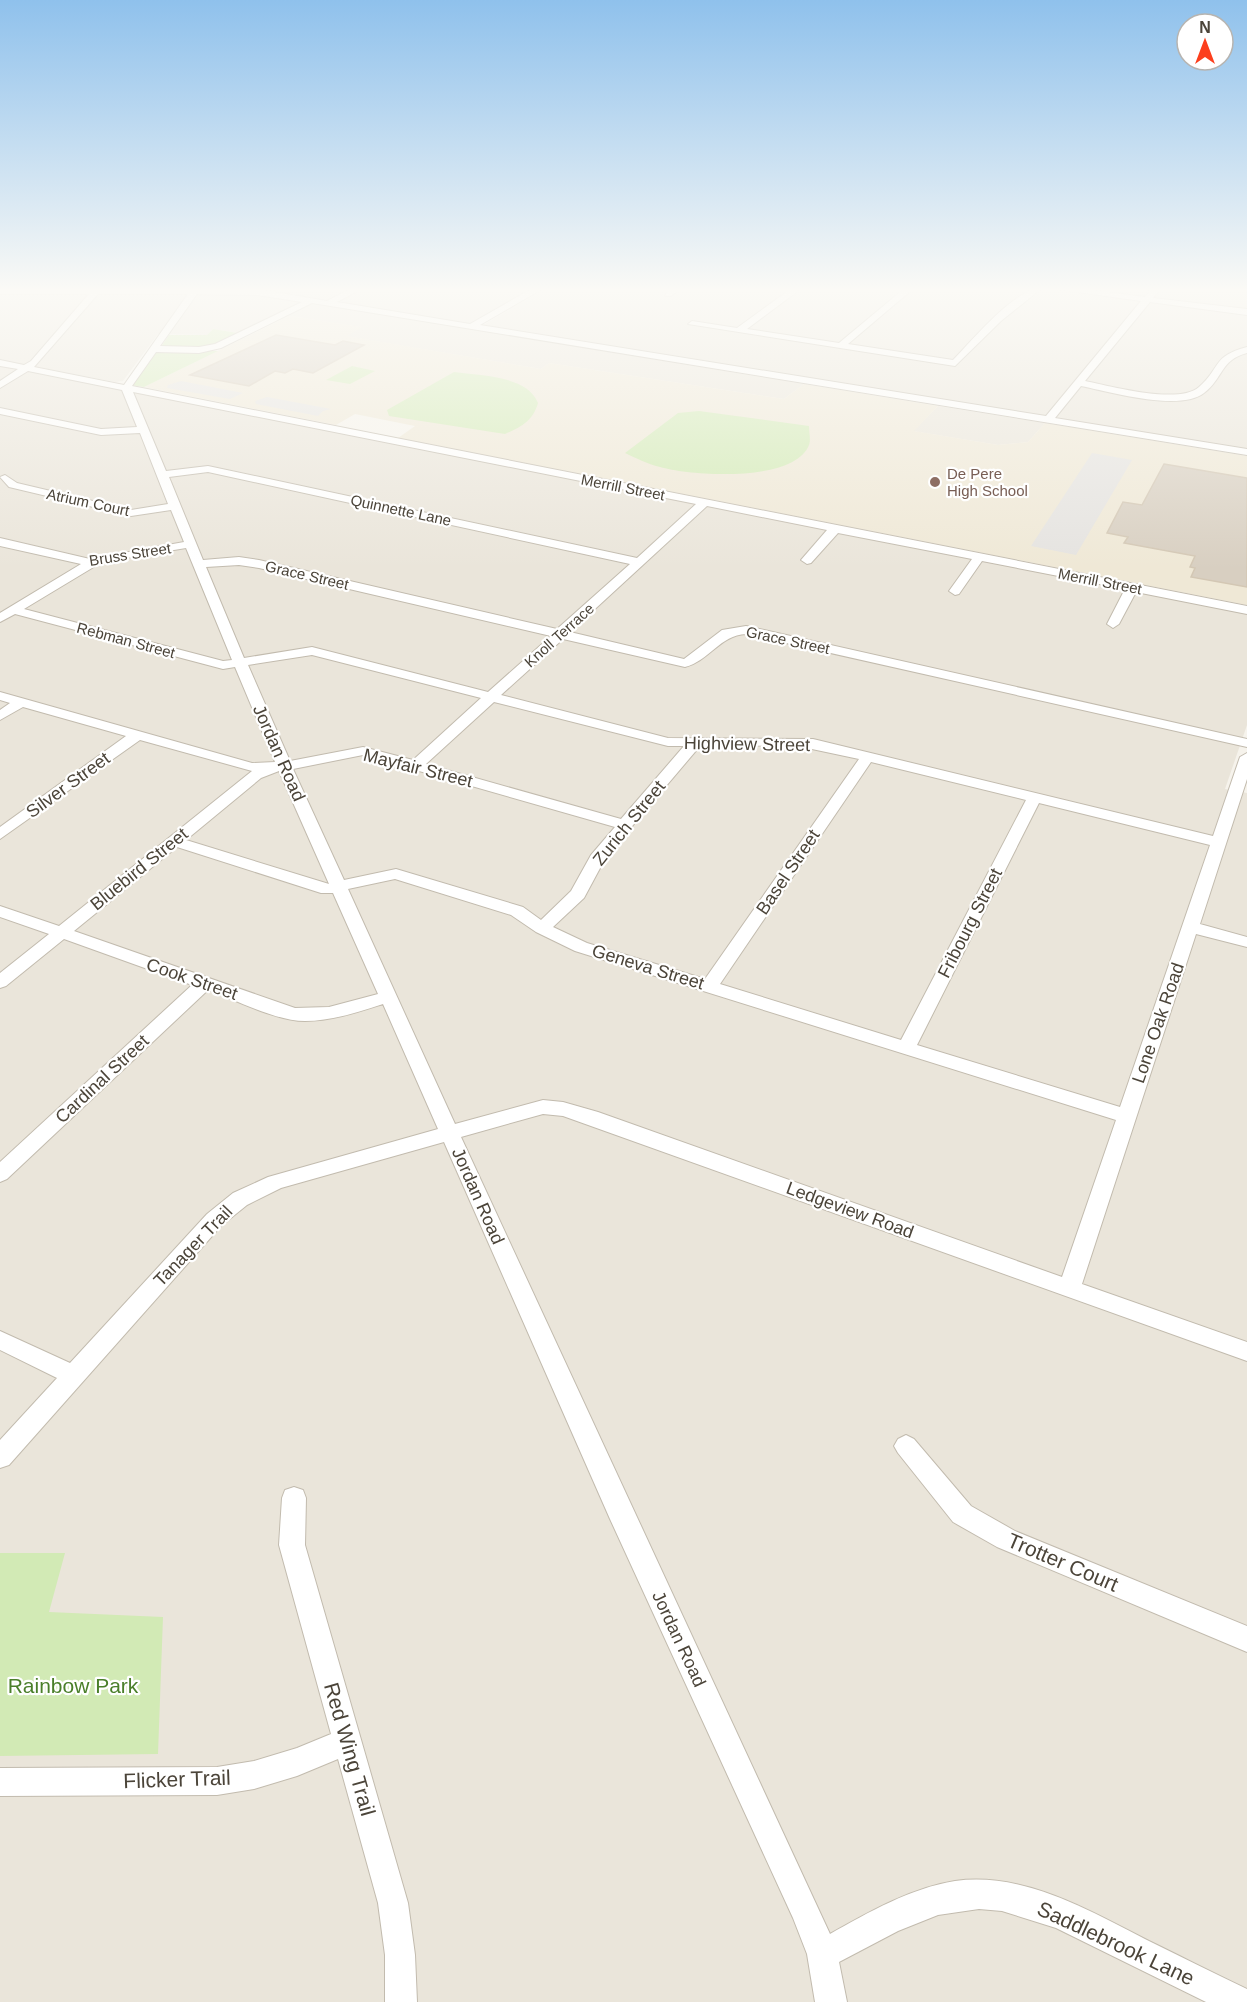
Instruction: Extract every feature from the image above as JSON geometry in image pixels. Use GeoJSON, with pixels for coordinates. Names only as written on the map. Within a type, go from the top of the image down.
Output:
{"type":"FeatureCollection","features":[{"type":"Feature","properties":{"kind":"street","name":"Merrill Street"},"geometry":{"type":"LineString","coordinates":[[79,381],[128,394],[163,396],[1247,610]]}},
{"type":"Feature","properties":{"kind":"street"},"geometry":{"type":"LineString","coordinates":[[128,394],[135,381]]}},
{"type":"Feature","properties":{"kind":"street"},"geometry":{"type":"LineString","coordinates":[[809,381],[1247,452]]}},
{"type":"Feature","properties":{"kind":"street"},"geometry":{"type":"LineString","coordinates":[[1048,420],[1078,383],[1169,397],[1192,396],[1201,392],[1209,381]]}},
{"type":"Feature","properties":{"kind":"street","name":"Jordan Road"},"geometry":{"type":"LineString","coordinates":[[128,394],[240,664],[388,997],[623,1520],[806,1912],[822,1954],[831,2002]]}},
{"type":"Feature","properties":{"kind":"street"},"geometry":{"type":"LineString","coordinates":[[0,411],[100,432],[143,430]]}},
{"type":"Feature","properties":{"kind":"street","name":"Quinnette Lane"},"geometry":{"type":"LineString","coordinates":[[162,475],[208,468],[639,562]]}},
{"type":"Feature","properties":{"kind":"street","name":"Atrium Court"},"geometry":{"type":"LineString","coordinates":[[5,478],[13,485],[131,513],[175,506]]}},
{"type":"Feature","properties":{"kind":"street","name":"Knoll Terrace"},"geometry":{"type":"LineString","coordinates":[[415,766],[704,503]]}},
{"type":"Feature","properties":{"kind":"street"},"geometry":{"type":"LineString","coordinates":[[807,560],[835,529]]}},
{"type":"Feature","properties":{"kind":"street","name":"Bruss Street"},"geometry":{"type":"LineString","coordinates":[[0,542],[91,563],[99,559],[191,544]]}},
{"type":"Feature","properties":{"kind":"street"},"geometry":{"type":"LineString","coordinates":[[955,591],[979,557]]}},
{"type":"Feature","properties":{"kind":"street","name":"Grace Street"},"geometry":{"type":"LineString","coordinates":[[199,564],[238,561],[259,564],[685,663],[695,659],[724,633],[733,629],[746,630],[1247,743]]}},
{"type":"Feature","properties":{"kind":"street"},"geometry":{"type":"LineString","coordinates":[[0,618],[91,563]]}},
{"type":"Feature","properties":{"kind":"street"},"geometry":{"type":"LineString","coordinates":[[1113,624],[1132,587]]}},
{"type":"Feature","properties":{"kind":"street","name":"Rebman Street"},"geometry":{"type":"LineString","coordinates":[[13,610],[223,665],[240,664]]}},
{"type":"Feature","properties":{"kind":"street","name":"Highview Street"},"geometry":{"type":"LineString","coordinates":[[240,664],[312,651],[668,742],[694,744],[792,741],[867,756],[1218,842]]}},
{"type":"Feature","properties":{"kind":"street","name":"Mayfair Street"},"geometry":{"type":"LineString","coordinates":[[0,696],[251,767],[285,766],[363,751],[625,825]]}},
{"type":"Feature","properties":{"kind":"street"},"geometry":{"type":"LineString","coordinates":[[0,716],[21,702]]}},
{"type":"Feature","properties":{"kind":"street","name":"Silver Street"},"geometry":{"type":"LineString","coordinates":[[0,834],[136,736]]}},
{"type":"Feature","properties":{"kind":"street","name":"Zurich Street"},"geometry":{"type":"LineString","coordinates":[[542,928],[578,894],[599,855],[694,744]]}},
{"type":"Feature","properties":{"kind":"street","name":"Basel Street"},"geometry":{"type":"LineString","coordinates":[[709,987],[867,756]]}},
{"type":"Feature","properties":{"kind":"street","name":"Lone Oak Road"},"geometry":{"type":"LineString","coordinates":[[1069,1289],[1247,757]]}},
{"type":"Feature","properties":{"kind":"street","name":"Bluebird Street"},"geometry":{"type":"LineString","coordinates":[[0,982],[256,775],[285,766]]}},
{"type":"Feature","properties":{"kind":"street","name":"Fribourg Street"},"geometry":{"type":"LineString","coordinates":[[906,1048],[1034,798]]}},
{"type":"Feature","properties":{"kind":"street","name":"Geneva Street"},"geometry":{"type":"LineString","coordinates":[[174,840],[327,888],[396,874],[517,911],[542,928],[581,947],[1126,1116]]}},
{"type":"Feature","properties":{"kind":"street","name":"Cook Street"},"geometry":{"type":"LineString","coordinates":[[0,911],[304,1016],[388,997]]}},
{"type":"Feature","properties":{"kind":"street"},"geometry":{"type":"LineString","coordinates":[[1190,927],[1247,942]]}},
{"type":"Feature","properties":{"kind":"street","name":"Cardinal Street"},"geometry":{"type":"LineString","coordinates":[[0,1174],[205,983]]}},
{"type":"Feature","properties":{"kind":"street","name":"Ledgeview Road"},"geometry":{"type":"LineString","coordinates":[[449,1132],[543,1107],[563,1109],[1247,1352]]}},
{"type":"Feature","properties":{"kind":"street","name":"Tanager Trail"},"geometry":{"type":"LineString","coordinates":[[0,1457],[214,1220],[240,1198],[275,1182],[449,1132]]}},
{"type":"Feature","properties":{"kind":"street"},"geometry":{"type":"LineString","coordinates":[[0,1340],[73,1375]]}},
{"type":"Feature","properties":{"kind":"street","name":"Trotter Court"},"geometry":{"type":"LineString","coordinates":[[906,1446],[962,1515],[1006,1539],[1247,1639]]}},
{"type":"Feature","properties":{"kind":"street","name":"Red Wing Trail"},"geometry":{"type":"LineString","coordinates":[[294,1498],[292,1545],[393,1903],[400,1955],[401,2002]]}},
{"type":"Feature","properties":{"kind":"street","name":"Flicker Trail"},"geometry":{"type":"LineString","coordinates":[[0,1782],[217,1781],[254,1775],[297,1762],[347,1741]]}},
{"type":"Feature","properties":{"kind":"street","name":"Saddlebrook Lane"},"geometry":{"type":"LineString","coordinates":[[822,1954],[921,1905],[956,1896],[998,1895],[1030,1902],[1062,1914],[1240,2002]]}},
{"type":"Feature","properties":{"kind":"shaded area"},"geometry":{"type":"Polygon","coordinates":[[[0,381],[87,381],[1247,613],[1247,725],[1225,789],[1247,793],[1247,2002],[0,2002],[0,381]]]}},
{"type":"Feature","properties":{"kind":"shaded area","name":"De Pere High School"},"geometry":{"type":"Polygon","coordinates":[[[155,381],[669,381],[784,399],[804,384],[938,406],[914,431],[998,445],[1028,442],[1045,423],[1247,456],[1247,605],[398,438],[415,426],[355,414],[336,425],[144,387],[155,381]]]}},
{"type":"Feature","properties":{"kind":"shaded area"},"geometry":{"type":"Polygon","coordinates":[[[183,381],[243,393],[230,399],[167,388],[168,385],[183,381]]]}},
{"type":"Feature","properties":{"kind":"shaded area"},"geometry":{"type":"Polygon","coordinates":[[[669,381],[788,381],[804,384],[784,399],[669,381]]]}},
{"type":"Feature","properties":{"kind":"shaded area"},"geometry":{"type":"Polygon","coordinates":[[[831,381],[1247,381],[1247,449],[831,381]]]}},
{"type":"Feature","properties":{"kind":"shaded area"},"geometry":{"type":"Polygon","coordinates":[[[267,397],[331,409],[323,411],[318,416],[256,404],[255,401],[267,397]]]}},
{"type":"Feature","properties":{"kind":"shaded area"},"geometry":{"type":"Polygon","coordinates":[[[938,406],[1045,423],[1028,442],[998,445],[913,431],[938,406]]]}},
{"type":"Feature","properties":{"kind":"shaded area"},"geometry":{"type":"Polygon","coordinates":[[[1092,453],[1132,460],[1076,555],[1031,546],[1092,453]]]}},
{"type":"Feature","properties":{"kind":"green space"},"geometry":{"type":"Polygon","coordinates":[[[134,381],[155,381],[144,387],[131,385],[134,381]]]}},
{"type":"Feature","properties":{"kind":"green space"},"geometry":{"type":"Polygon","coordinates":[[[335,381],[355,381],[350,384],[335,381]]]}},
{"type":"Feature","properties":{"kind":"green space"},"geometry":{"type":"Polygon","coordinates":[[[437,381],[511,381],[524,387],[538,403],[526,423],[505,434],[389,416],[387,410],[437,381]]]}},
{"type":"Feature","properties":{"kind":"green space"},"geometry":{"type":"Polygon","coordinates":[[[699,411],[809,426],[809,445],[800,457],[784,466],[740,474],[694,473],[675,470],[651,464],[625,453],[678,413],[699,411]]]}},
{"type":"Feature","properties":{"kind":"green space","name":"Rainbow Park"},"geometry":{"type":"Polygon","coordinates":[[[0,1553],[65,1553],[49,1612],[163,1617],[158,1754],[0,1756],[0,1553]]]}},
{"type":"Feature","properties":{"kind":"building"},"geometry":{"type":"Polygon","coordinates":[[[224,381],[257,381],[249,386],[224,381]]]}},
{"type":"Feature","properties":{"kind":"building"},"geometry":{"type":"Polygon","coordinates":[[[1164,464],[1247,478],[1247,587],[1191,577],[1195,568],[1190,567],[1195,556],[1124,543],[1128,537],[1107,533],[1123,502],[1142,505],[1164,464]]]}},
{"type":"Feature","properties":{"kind":"place","name":"De Pere High School"},"geometry":{"type":"Point","coordinates":[935,482]}}]}
